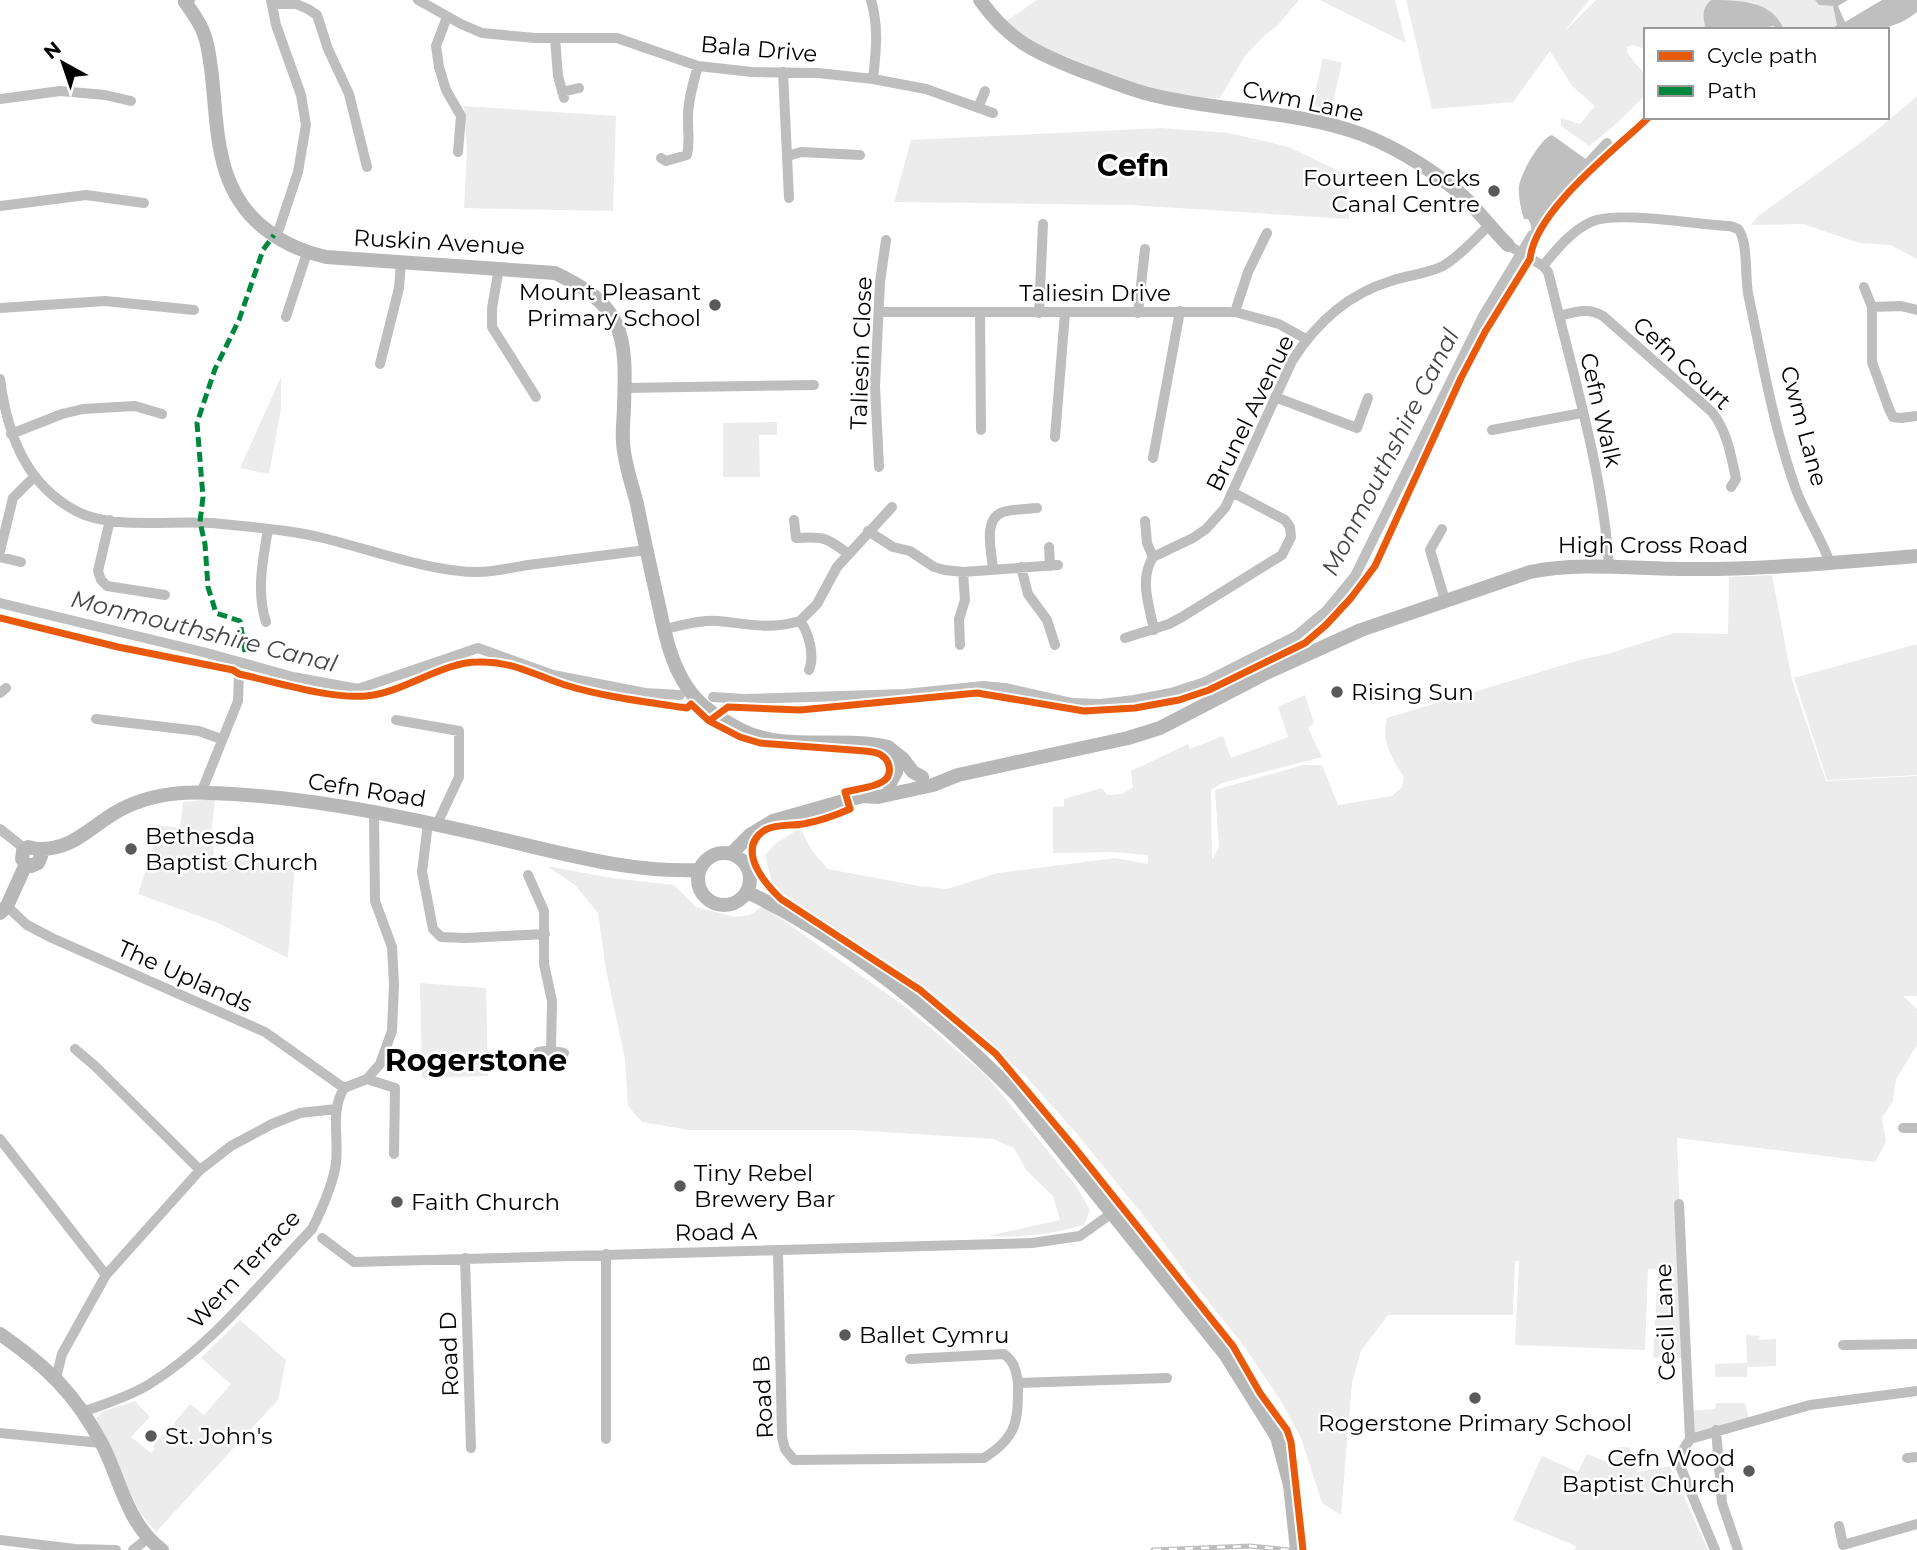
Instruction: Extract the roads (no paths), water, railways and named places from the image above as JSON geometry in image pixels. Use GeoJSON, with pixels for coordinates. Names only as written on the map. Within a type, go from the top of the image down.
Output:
{"type":"FeatureCollection","features":[{"type":"Feature","properties":{"kind":"main road","name":"Cwm Lane"},"geometry":{"type":"LineString","coordinates":[[979,0],[1013,38],[1038,53],[1119,85],[1153,95],[1325,124],[1362,134],[1398,151],[1464,197],[1508,245]]}},
{"type":"Feature","properties":{"kind":"main road","name":"Ruskin Avenue"},"geometry":{"type":"LineString","coordinates":[[185,1],[205,34],[218,138],[227,178],[244,210],[274,235],[307,253],[363,261],[555,273],[580,285],[600,299],[610,311],[622,337],[625,354],[623,442],[664,629],[677,670],[689,690],[716,716],[744,732],[766,738],[882,745],[888,747],[903,759],[913,772],[922,777]]}},
{"type":"Feature","properties":{"kind":"main road","name":"High Cross Road"},"geometry":{"type":"LineString","coordinates":[[958,775],[1128,738],[1160,728],[1268,672],[1361,630],[1541,570],[1609,566],[1669,570],[1726,569],[1917,556]]}},
{"type":"Feature","properties":{"kind":"main road"},"geometry":{"type":"LineString","coordinates":[[732,853],[750,835],[773,821],[864,796],[878,797],[904,786],[906,781],[895,754]]}},
{"type":"Feature","properties":{"kind":"main road"},"geometry":{"type":"LineString","coordinates":[[891,790],[896,772],[895,754]]}},
{"type":"Feature","properties":{"kind":"main road"},"geometry":{"type":"LineString","coordinates":[[906,781],[941,773],[958,775]]}},
{"type":"Feature","properties":{"kind":"main road"},"geometry":{"type":"LineString","coordinates":[[891,790],[933,785],[958,775]]}},
{"type":"Feature","properties":{"kind":"main road","name":"Cefn Road"},"geometry":{"type":"LineString","coordinates":[[30,854],[56,849],[76,840],[114,813],[135,803],[158,796],[201,793],[274,798],[374,812],[648,870],[699,870]]}},
{"type":"Feature","properties":{"kind":"main road"},"geometry":{"type":"LineString","coordinates":[[732,853],[749,869],[751,883],[740,900],[728,905],[716,904],[707,900],[699,888],[699,870],[713,854],[732,853]]}},
{"type":"Feature","properties":{"kind":"main road"},"geometry":{"type":"LineString","coordinates":[[3,909],[30,854]]}},
{"type":"Feature","properties":{"kind":"main road"},"geometry":{"type":"LineString","coordinates":[[747,892],[771,903],[846,951],[905,994],[979,1056],[1017,1095],[1225,1353],[1277,1437],[1290,1485],[1297,1546]]}},
{"type":"Feature","properties":{"kind":"main road"},"geometry":{"type":"LineString","coordinates":[[0,1334],[56,1378],[83,1412],[101,1443],[133,1519],[147,1539],[162,1550]]}},
{"type":"Feature","properties":{"kind":"street","name":"Bala Drive"},"geometry":{"type":"LineString","coordinates":[[418,0],[482,33],[510,37],[617,37],[698,66],[873,79],[926,89],[993,113]]}},
{"type":"Feature","properties":{"kind":"street"},"geometry":{"type":"LineString","coordinates":[[871,0],[876,18],[877,45],[873,79]]}},
{"type":"Feature","properties":{"kind":"street"},"geometry":{"type":"LineString","coordinates":[[274,235],[298,172],[306,125],[301,95],[276,25],[271,2],[296,4],[317,15],[328,48],[349,94],[367,167]]}},
{"type":"Feature","properties":{"kind":"street"},"geometry":{"type":"LineString","coordinates":[[447,17],[436,46],[446,90],[461,116],[458,152]]}},
{"type":"Feature","properties":{"kind":"street"},"geometry":{"type":"LineString","coordinates":[[555,38],[558,76],[563,95],[579,88]]}},
{"type":"Feature","properties":{"kind":"street"},"geometry":{"type":"LineString","coordinates":[[661,158],[666,161],[687,155],[690,138],[689,108],[698,66]]}},
{"type":"Feature","properties":{"kind":"street"},"geometry":{"type":"LineString","coordinates":[[783,72],[789,198]]}},
{"type":"Feature","properties":{"kind":"street"},"geometry":{"type":"LineString","coordinates":[[0,99],[60,91],[105,95],[131,101]]}},
{"type":"Feature","properties":{"kind":"street"},"geometry":{"type":"LineString","coordinates":[[978,108],[985,91]]}},
{"type":"Feature","properties":{"kind":"street"},"geometry":{"type":"LineString","coordinates":[[788,156],[801,152],[860,155]]}},
{"type":"Feature","properties":{"kind":"street"},"geometry":{"type":"LineString","coordinates":[[0,206],[86,195],[144,203]]}},
{"type":"Feature","properties":{"kind":"street","name":"Cwm Lane"},"geometry":{"type":"LineString","coordinates":[[1508,245],[1543,266],[1555,250],[1577,231],[1591,222],[1612,217],[1738,229],[1745,240],[1748,293],[1787,460],[1798,496],[1820,536],[1830,563]]}},
{"type":"Feature","properties":{"kind":"street"},"geometry":{"type":"LineString","coordinates":[[1040,313],[1043,224]]}},
{"type":"Feature","properties":{"kind":"street","name":"Brunel Avenue"},"geometry":{"type":"LineString","coordinates":[[1153,557],[1193,538],[1206,529],[1225,508],[1275,397],[1306,339],[1324,318],[1358,294],[1444,265],[1488,226]]}},
{"type":"Feature","properties":{"kind":"street"},"geometry":{"type":"LineString","coordinates":[[1235,312],[1248,272],[1267,233]]}},
{"type":"Feature","properties":{"kind":"street","name":"Taliesin Close"},"geometry":{"type":"LineString","coordinates":[[879,467],[875,386],[886,240]]}},
{"type":"Feature","properties":{"kind":"street"},"geometry":{"type":"LineString","coordinates":[[1138,313],[1145,249]]}},
{"type":"Feature","properties":{"kind":"street"},"geometry":{"type":"LineString","coordinates":[[286,317],[307,253]]}},
{"type":"Feature","properties":{"kind":"street"},"geometry":{"type":"LineString","coordinates":[[380,364],[399,288],[401,262]]}},
{"type":"Feature","properties":{"kind":"street","name":"Cefn Walk"},"geometry":{"type":"LineString","coordinates":[[1543,266],[1548,272],[1582,412],[1607,527],[1609,566]]}},
{"type":"Feature","properties":{"kind":"street"},"geometry":{"type":"LineString","coordinates":[[499,268],[492,308],[492,327],[536,397]]}},
{"type":"Feature","properties":{"kind":"street"},"geometry":{"type":"LineString","coordinates":[[1864,287],[1872,307],[1872,362],[1889,410],[1893,417],[1917,416]]}},
{"type":"Feature","properties":{"kind":"street"},"geometry":{"type":"LineString","coordinates":[[0,308],[105,300],[194,310]]}},
{"type":"Feature","properties":{"kind":"street"},"geometry":{"type":"LineString","coordinates":[[1872,307],[1901,306],[1917,310]]}},
{"type":"Feature","properties":{"kind":"street","name":"Cefn Court"},"geometry":{"type":"LineString","coordinates":[[1559,316],[1586,310],[1593,310],[1603,316],[1712,412],[1721,423],[1728,443],[1736,479],[1731,487]]}},
{"type":"Feature","properties":{"kind":"street"},"geometry":{"type":"LineString","coordinates":[[1153,458],[1180,311]]}},
{"type":"Feature","properties":{"kind":"street"},"geometry":{"type":"LineString","coordinates":[[980,312],[981,430]]}},
{"type":"Feature","properties":{"kind":"street","name":"Taliesin Drive"},"geometry":{"type":"LineString","coordinates":[[879,313],[1235,312],[1279,324],[1306,339]]}},
{"type":"Feature","properties":{"kind":"street"},"geometry":{"type":"LineString","coordinates":[[1055,438],[1065,313]]}},
{"type":"Feature","properties":{"kind":"street"},"geometry":{"type":"LineString","coordinates":[[0,379],[4,408],[24,463],[56,498],[78,512],[110,520],[200,523],[313,535],[433,566],[479,572],[646,550]]}},
{"type":"Feature","properties":{"kind":"street"},"geometry":{"type":"LineString","coordinates":[[625,388],[814,384]]}},
{"type":"Feature","properties":{"kind":"street"},"geometry":{"type":"LineString","coordinates":[[1275,397],[1357,428],[1368,398]]}},
{"type":"Feature","properties":{"kind":"street"},"geometry":{"type":"LineString","coordinates":[[12,434],[62,414],[83,409],[135,406],[162,414]]}},
{"type":"Feature","properties":{"kind":"street"},"geometry":{"type":"LineString","coordinates":[[1492,430],[1582,412]]}},
{"type":"Feature","properties":{"kind":"street"},"geometry":{"type":"LineString","coordinates":[[0,551],[13,498],[34,477]]}},
{"type":"Feature","properties":{"kind":"street"},"geometry":{"type":"LineString","coordinates":[[1125,638],[1182,617],[1282,555],[1290,537],[1290,527],[1285,520],[1232,492]]}},
{"type":"Feature","properties":{"kind":"street"},"geometry":{"type":"LineString","coordinates":[[664,629],[717,620],[757,627],[800,621],[817,604],[837,567],[892,507]]}},
{"type":"Feature","properties":{"kind":"street"},"geometry":{"type":"LineString","coordinates":[[993,569],[989,533],[993,519],[1002,512],[1037,508]]}},
{"type":"Feature","properties":{"kind":"street"},"geometry":{"type":"LineString","coordinates":[[110,520],[98,571],[101,580],[107,586],[164,595]]}},
{"type":"Feature","properties":{"kind":"street"},"geometry":{"type":"LineString","coordinates":[[794,520],[796,538],[820,536],[833,541],[848,554]]}},
{"type":"Feature","properties":{"kind":"street"},"geometry":{"type":"LineString","coordinates":[[1145,521],[1147,543],[1153,557],[1144,581],[1154,629]]}},
{"type":"Feature","properties":{"kind":"street"},"geometry":{"type":"LineString","coordinates":[[266,622],[260,603],[260,590],[268,529]]}},
{"type":"Feature","properties":{"kind":"street"},"geometry":{"type":"LineString","coordinates":[[1442,529],[1430,550],[1445,600]]}},
{"type":"Feature","properties":{"kind":"street"},"geometry":{"type":"LineString","coordinates":[[868,531],[893,547],[910,551],[934,567],[962,572],[1054,565],[1049,547]]}},
{"type":"Feature","properties":{"kind":"street"},"geometry":{"type":"LineString","coordinates":[[0,557],[21,562]]}},
{"type":"Feature","properties":{"kind":"street"},"geometry":{"type":"LineString","coordinates":[[1021,567],[1028,594],[1047,620],[1055,645]]}},
{"type":"Feature","properties":{"kind":"street"},"geometry":{"type":"LineString","coordinates":[[960,645],[959,618],[965,600],[962,572]]}},
{"type":"Feature","properties":{"kind":"street"},"geometry":{"type":"LineString","coordinates":[[800,621],[807,630],[812,663],[808,670]]}},
{"type":"Feature","properties":{"kind":"street"},"geometry":{"type":"LineString","coordinates":[[201,793],[238,701],[239,674]]}},
{"type":"Feature","properties":{"kind":"street"},"geometry":{"type":"LineString","coordinates":[[96,719],[199,731],[221,739]]}},
{"type":"Feature","properties":{"kind":"street"},"geometry":{"type":"LineString","coordinates":[[396,720],[459,731],[459,777],[432,823],[422,872],[433,929],[441,937],[545,934]]}},
{"type":"Feature","properties":{"kind":"street"},"geometry":{"type":"LineString","coordinates":[[344,1088],[367,1079],[380,1064],[392,1031],[392,947],[375,901],[374,812]]}},
{"type":"Feature","properties":{"kind":"street"},"geometry":{"type":"LineString","coordinates":[[0,828],[30,854]]}},
{"type":"Feature","properties":{"kind":"street"},"geometry":{"type":"LineString","coordinates":[[528,875],[544,911],[544,964],[552,1001],[551,1050]]}},
{"type":"Feature","properties":{"kind":"street","name":"The Uplands"},"geometry":{"type":"LineString","coordinates":[[3,909],[51,938],[265,1032],[344,1088]]}},
{"type":"Feature","properties":{"kind":"street"},"geometry":{"type":"LineString","coordinates":[[75,1049],[200,1170]]}},
{"type":"Feature","properties":{"kind":"street"},"geometry":{"type":"LineString","coordinates":[[538,1052],[551,1050],[564,1053]]}},
{"type":"Feature","properties":{"kind":"street"},"geometry":{"type":"LineString","coordinates":[[367,1079],[394,1088],[394,1154]]}},
{"type":"Feature","properties":{"kind":"street","name":"Wern Terrace"},"geometry":{"type":"LineString","coordinates":[[83,1412],[145,1387],[175,1367],[232,1314],[312,1229],[321,1212],[336,1164],[336,1109],[344,1088]]}},
{"type":"Feature","properties":{"kind":"street"},"geometry":{"type":"LineString","coordinates":[[56,1378],[62,1354],[106,1275],[200,1170],[231,1146],[279,1121],[300,1113],[336,1109]]}},
{"type":"Feature","properties":{"kind":"street"},"geometry":{"type":"LineString","coordinates":[[1903,1128],[1917,1128]]}},
{"type":"Feature","properties":{"kind":"street"},"geometry":{"type":"LineString","coordinates":[[0,1139],[106,1275]]}},
{"type":"Feature","properties":{"kind":"street","name":"Cecil Lane"},"geometry":{"type":"LineString","coordinates":[[1679,1205],[1689,1439],[1680,1455],[1680,1466],[1715,1550]]}},
{"type":"Feature","properties":{"kind":"street","name":"Road A"},"geometry":{"type":"LineString","coordinates":[[322,1238],[354,1262],[1032,1244],[1080,1236],[1112,1213]]}},
{"type":"Feature","properties":{"kind":"street","name":"Road B"},"geometry":{"type":"LineString","coordinates":[[778,1250],[782,1437],[788,1455],[794,1460],[984,1458],[997,1450],[1010,1436],[1017,1423],[1018,1383]]}},
{"type":"Feature","properties":{"kind":"street"},"geometry":{"type":"LineString","coordinates":[[606,1254],[606,1439]]}},
{"type":"Feature","properties":{"kind":"street","name":"Road D"},"geometry":{"type":"LineString","coordinates":[[465,1258],[471,1448]]}},
{"type":"Feature","properties":{"kind":"street"},"geometry":{"type":"LineString","coordinates":[[1843,1345],[1917,1344]]}},
{"type":"Feature","properties":{"kind":"street"},"geometry":{"type":"LineString","coordinates":[[910,1359],[1004,1354],[1011,1359],[1018,1383],[1167,1378]]}},
{"type":"Feature","properties":{"kind":"street"},"geometry":{"type":"LineString","coordinates":[[1689,1439],[1810,1405],[1917,1391]]}},
{"type":"Feature","properties":{"kind":"street"},"geometry":{"type":"LineString","coordinates":[[1716,1430],[1722,1503],[1738,1550]]}},
{"type":"Feature","properties":{"kind":"street"},"geometry":{"type":"LineString","coordinates":[[0,1433],[101,1443]]}},
{"type":"Feature","properties":{"kind":"street"},"geometry":{"type":"LineString","coordinates":[[1839,1526],[1843,1545],[1917,1524]]}},
{"type":"Feature","properties":{"kind":"street"},"geometry":{"type":"LineString","coordinates":[[133,1550],[147,1539]]}},
{"type":"Feature","properties":{"kind":"street"},"geometry":{"type":"LineString","coordinates":[[0,1540],[75,1549],[116,1550]]}},
{"type":"Feature","properties":{"kind":"waterway","name":"Monmouthshire Canal"},"geometry":{"type":"LineString","coordinates":[[1580,172],[1607,143]]}},
{"type":"Feature","properties":{"kind":"waterway","name":"Monmouthshire Canal"},"geometry":{"type":"LineString","coordinates":[[713,697],[744,699],[905,694],[983,686],[1005,688],[1071,703],[1101,704],[1171,693],[1205,682],[1296,636],[1327,610],[1355,576],[1483,316],[1532,235]]}},
{"type":"Feature","properties":{"kind":"waterway","name":"Monmouthshire Canal"},"geometry":{"type":"LineString","coordinates":[[0,603],[203,652],[293,677],[358,689],[478,648],[553,675],[645,693],[680,695]]}},
{"type":"Feature","properties":{"kind":"railway"},"geometry":{"type":"LineString","coordinates":[[1153,1550],[1250,1546],[1289,1550]]}},
{"type":"Feature","properties":{"kind":"place","name":"Fourteen Locks Canal Centre"},"geometry":{"type":"Point","coordinates":[1494,191]}},
{"type":"Feature","properties":{"kind":"place","name":"Mount Pleasant Primary School"},"geometry":{"type":"Point","coordinates":[715,305]}},
{"type":"Feature","properties":{"kind":"place","name":"Rising Sun"},"geometry":{"type":"Point","coordinates":[1337,692]}},
{"type":"Feature","properties":{"kind":"place","name":"Bethesda Baptist Church"},"geometry":{"type":"Point","coordinates":[131,849]}},
{"type":"Feature","properties":{"kind":"place","name":"Tiny Rebel Brewery Bar"},"geometry":{"type":"Point","coordinates":[680,1186]}},
{"type":"Feature","properties":{"kind":"place","name":"Faith Church"},"geometry":{"type":"Point","coordinates":[397,1202]}},
{"type":"Feature","properties":{"kind":"place","name":"Ballet Cymru"},"geometry":{"type":"Point","coordinates":[845,1335]}},
{"type":"Feature","properties":{"kind":"place","name":"Rogerstone Primary School"},"geometry":{"type":"Point","coordinates":[1475,1398]}},
{"type":"Feature","properties":{"kind":"place","name":"St. John's"},"geometry":{"type":"Point","coordinates":[151,1436]}},
{"type":"Feature","properties":{"kind":"place","name":"Cefn Wood Baptist Church"},"geometry":{"type":"Point","coordinates":[1749,1471]}},
{"type":"Feature","properties":{"kind":"district","name":"Cefn"},"geometry":{"type":"Point","coordinates":[1133,165]}},
{"type":"Feature","properties":{"kind":"district","name":"Rogerstone"},"geometry":{"type":"Point","coordinates":[476,1060]}}]}
